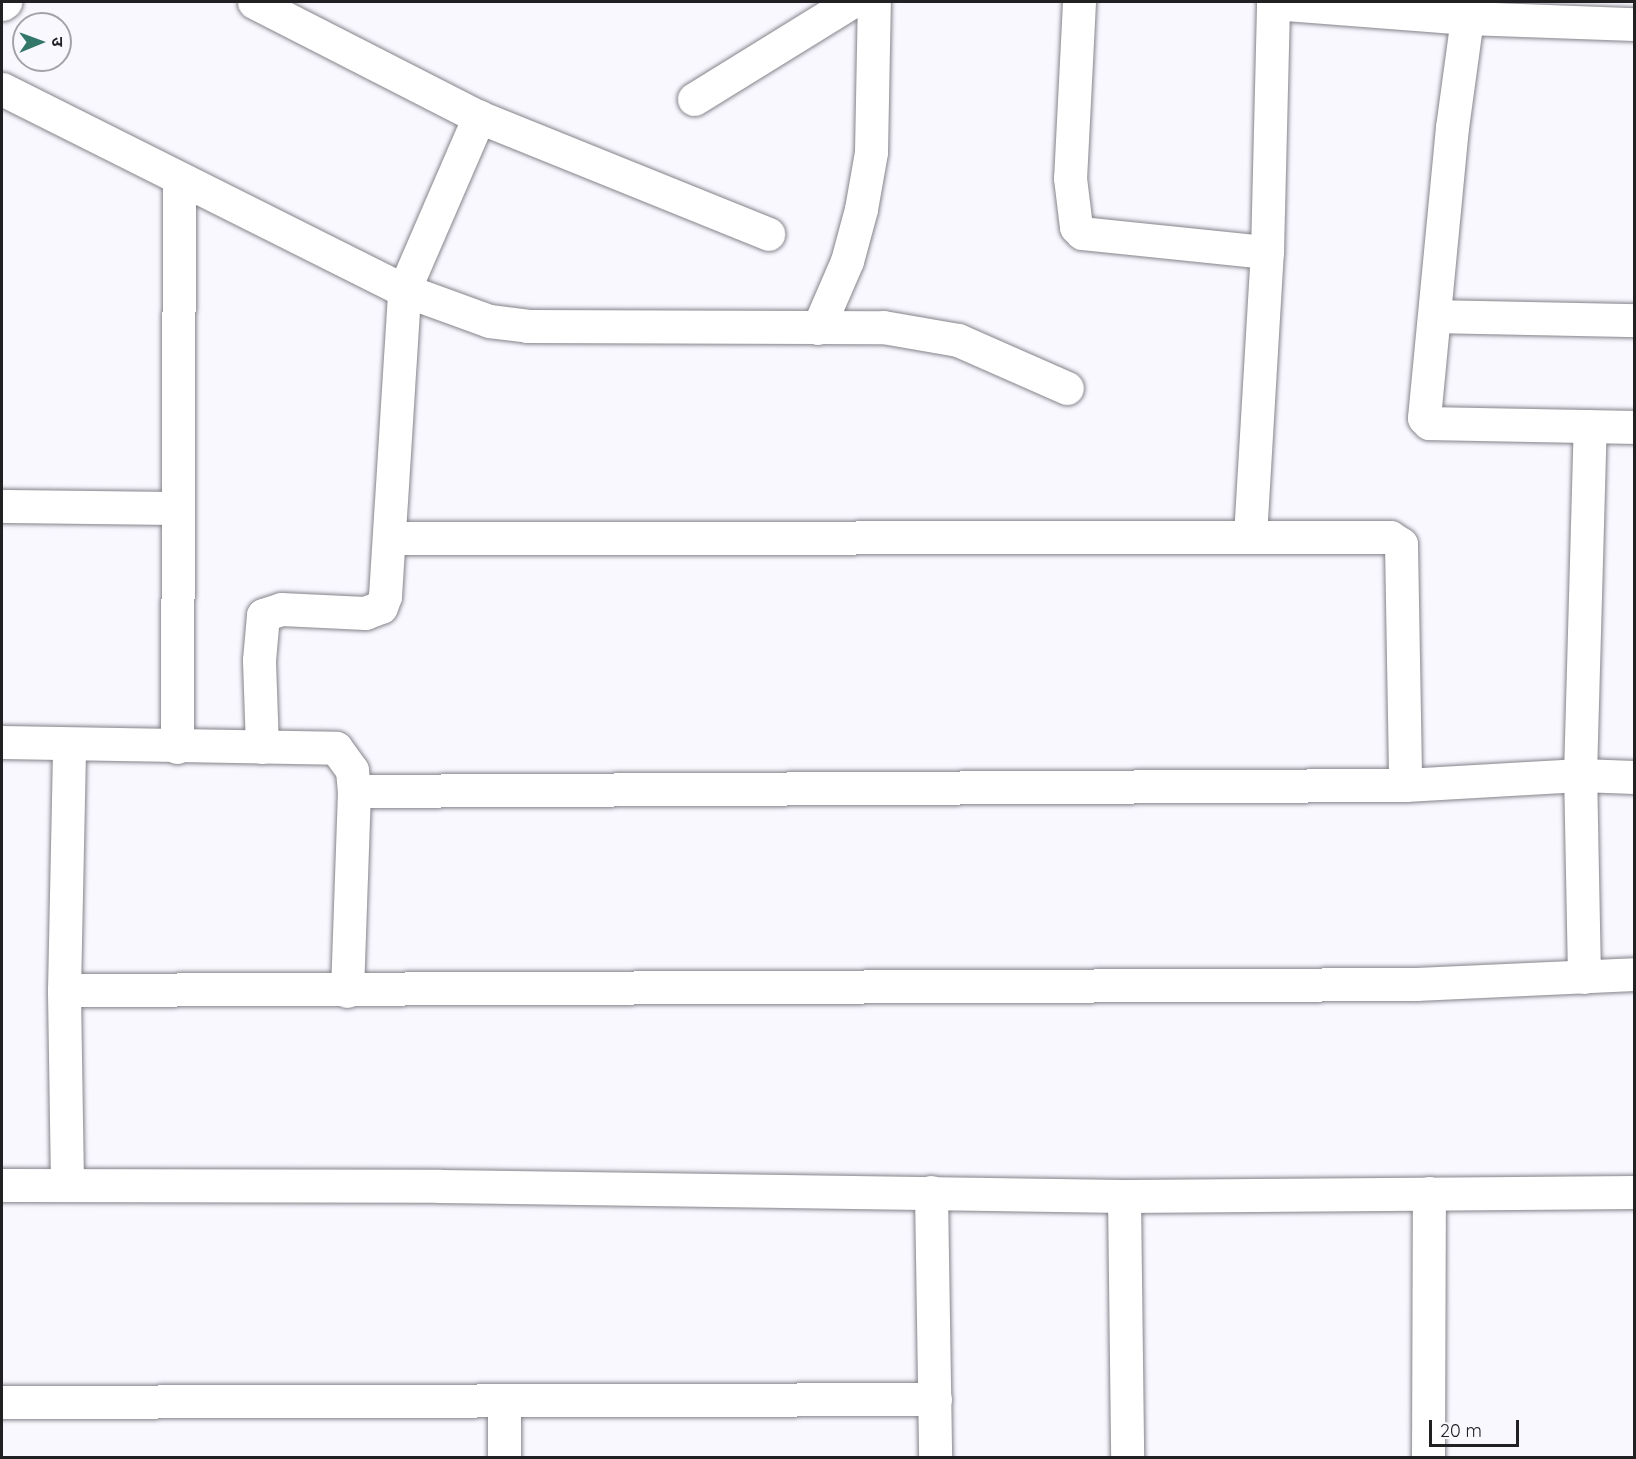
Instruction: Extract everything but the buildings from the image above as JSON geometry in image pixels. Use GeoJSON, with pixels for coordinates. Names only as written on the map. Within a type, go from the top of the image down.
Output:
{"type":"FeatureCollection","features":[{"type":"Feature","properties":{"kind":"street"},"geometry":{"type":"LineString","coordinates":[[254,2],[479,117],[768,234]]}},
{"type":"Feature","properties":{"kind":"street"},"geometry":{"type":"LineString","coordinates":[[694,99],[851,2]]}},
{"type":"Feature","properties":{"kind":"street"},"geometry":{"type":"LineString","coordinates":[[818,328],[847,261],[863,197],[871,152],[874,2]]}},
{"type":"Feature","properties":{"kind":"street"},"geometry":{"type":"LineString","coordinates":[[1079,2],[1070,178],[1076,227],[1082,233],[1267,252]]}},
{"type":"Feature","properties":{"kind":"street"},"geometry":{"type":"LineString","coordinates":[[1250,536],[1267,252],[1273,2],[1467,18],[1635,24]]}},
{"type":"Feature","properties":{"kind":"street"},"geometry":{"type":"LineString","coordinates":[[1467,18],[1452,127],[1435,316],[1423,414],[1425,420],[1635,427]]}},
{"type":"Feature","properties":{"kind":"street"},"geometry":{"type":"LineString","coordinates":[[2,89],[404,290],[507,326],[883,327],[958,340],[1067,388]]}},
{"type":"Feature","properties":{"kind":"street"},"geometry":{"type":"LineString","coordinates":[[262,747],[259,660],[263,615],[281,609],[375,610],[385,596],[404,290],[479,117]]}},
{"type":"Feature","properties":{"kind":"street"},"geometry":{"type":"LineString","coordinates":[[177,747],[179,179]]}},
{"type":"Feature","properties":{"kind":"street"},"geometry":{"type":"LineString","coordinates":[[1435,316],[1635,320]]}},
{"type":"Feature","properties":{"kind":"street"},"geometry":{"type":"LineString","coordinates":[[1584,977],[1580,775],[1590,426]]}},
{"type":"Feature","properties":{"kind":"street"},"geometry":{"type":"LineString","coordinates":[[2,506],[178,508]]}},
{"type":"Feature","properties":{"kind":"street"},"geometry":{"type":"LineString","coordinates":[[390,538],[1390,537],[1401,544],[1405,786]]}},
{"type":"Feature","properties":{"kind":"street"},"geometry":{"type":"LineString","coordinates":[[2,742],[177,747],[336,748],[352,770],[354,790],[347,992]]}},
{"type":"Feature","properties":{"kind":"street"},"geometry":{"type":"LineString","coordinates":[[67,1184],[64,990],[69,744]]}},
{"type":"Feature","properties":{"kind":"street"},"geometry":{"type":"LineString","coordinates":[[354,790],[1405,786],[1580,775],[1635,777]]}},
{"type":"Feature","properties":{"kind":"street"},"geometry":{"type":"LineString","coordinates":[[64,990],[347,992],[1404,984],[1635,974]]}},
{"type":"Feature","properties":{"kind":"street"},"geometry":{"type":"LineString","coordinates":[[2,1185],[931,1192],[1124,1196],[1635,1192]]}},
{"type":"Feature","properties":{"kind":"street"},"geometry":{"type":"LineString","coordinates":[[931,1192],[935,1458]]}},
{"type":"Feature","properties":{"kind":"street"},"geometry":{"type":"LineString","coordinates":[[1428,1458],[1429,1193]]}},
{"type":"Feature","properties":{"kind":"street"},"geometry":{"type":"LineString","coordinates":[[1124,1196],[1127,1458]]}},
{"type":"Feature","properties":{"kind":"street"},"geometry":{"type":"LineString","coordinates":[[2,1402],[935,1399]]}},
{"type":"Feature","properties":{"kind":"street"},"geometry":{"type":"LineString","coordinates":[[504,1400],[504,1458]]}}]}
